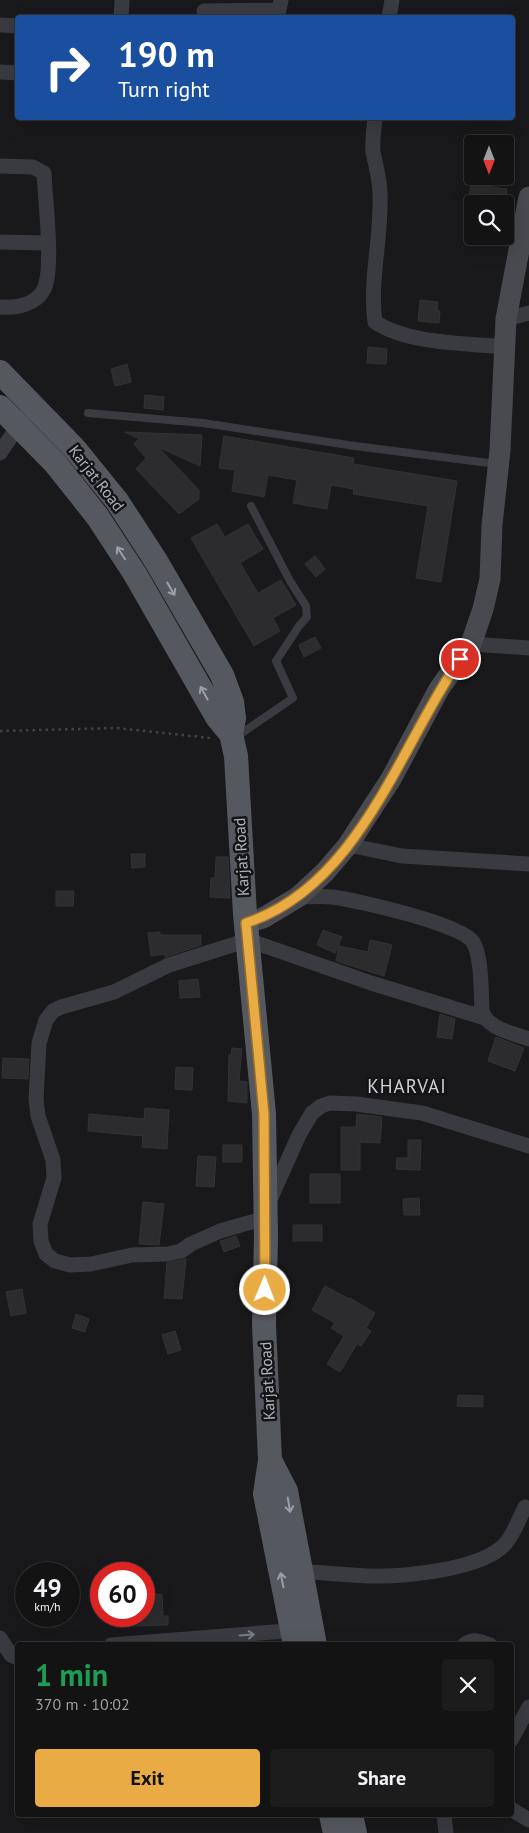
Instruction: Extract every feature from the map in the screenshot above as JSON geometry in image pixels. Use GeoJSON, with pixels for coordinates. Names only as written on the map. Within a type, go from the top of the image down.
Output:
{"type":"FeatureCollection","features":[{"type":"Feature","properties":{"kind":"main road","name":"Karjat Road"},"geometry":{"type":"LineString","coordinates":[[0,372],[74,448],[117,501],[156,561],[222,675],[232,702],[234,718],[232,737],[236,756],[247,932],[264,1114],[266,1214],[264,1325],[270,1460],[265,1494],[303,1638]]}},
{"type":"Feature","properties":{"kind":"main road","name":"Karjat Road"},"geometry":{"type":"LineString","coordinates":[[0,407],[55,463],[97,516],[135,574],[217,717],[232,737]]}},
{"type":"Feature","properties":{"kind":"main road","name":"Karjat Road"},"geometry":{"type":"LineString","coordinates":[[270,1460],[286,1491],[300,1571],[303,1638]]}},
{"type":"Feature","properties":{"kind":"main road"},"geometry":{"type":"LineString","coordinates":[[331,1817],[335,1833]]}},
{"type":"Feature","properties":{"kind":"main road"},"geometry":{"type":"LineString","coordinates":[[351,1817],[355,1833]]}},
{"type":"Feature","properties":{"kind":"street"},"geometry":{"type":"LineString","coordinates":[[122,0],[122,15]]}},
{"type":"Feature","properties":{"kind":"street"},"geometry":{"type":"LineString","coordinates":[[204,9],[279,10],[281,0]]}},
{"type":"Feature","properties":{"kind":"street"},"geometry":{"type":"LineString","coordinates":[[390,15],[392,0]]}},
{"type":"Feature","properties":{"kind":"street"},"geometry":{"type":"LineString","coordinates":[[0,26],[15,26]]}},
{"type":"Feature","properties":{"kind":"street"},"geometry":{"type":"LineString","coordinates":[[0,72],[15,73]]}},
{"type":"Feature","properties":{"kind":"street"},"geometry":{"type":"LineString","coordinates":[[376,120],[373,152],[378,170],[380,196],[372,302],[375,322],[386,330],[405,336],[504,348]]}},
{"type":"Feature","properties":{"kind":"street"},"geometry":{"type":"LineString","coordinates":[[0,166],[34,167],[44,173],[49,272],[44,289],[38,298],[16,308],[0,307]]}},
{"type":"Feature","properties":{"kind":"street"},"geometry":{"type":"LineString","coordinates":[[529,197],[506,319],[499,464],[492,525],[490,579],[483,609],[470,644],[439,689],[392,779],[348,845],[325,872],[298,897],[263,918],[247,932],[114,992],[52,1011],[46,1020],[39,1043],[36,1099],[38,1116],[53,1160],[54,1178],[40,1224],[41,1241],[46,1254],[55,1261],[70,1266],[91,1264],[132,1255],[168,1254],[180,1251],[190,1244],[220,1231],[266,1214],[299,1135],[312,1113],[321,1106],[330,1103],[356,1104],[422,1113],[529,1146]]}},
{"type":"Feature","properties":{"kind":"street"},"geometry":{"type":"LineString","coordinates":[[0,242],[48,242]]}},
{"type":"Feature","properties":{"kind":"street"},"geometry":{"type":"LineString","coordinates":[[506,319],[529,313]]}},
{"type":"Feature","properties":{"kind":"street"},"geometry":{"type":"LineString","coordinates":[[0,453],[32,405]]}},
{"type":"Feature","properties":{"kind":"street"},"geometry":{"type":"LineString","coordinates":[[470,644],[529,648]]}},
{"type":"Feature","properties":{"kind":"street"},"geometry":{"type":"LineString","coordinates":[[348,845],[402,856],[529,864]]}},
{"type":"Feature","properties":{"kind":"street"},"geometry":{"type":"LineString","coordinates":[[298,897],[331,897],[352,900],[406,913],[463,934],[473,942],[477,956],[482,1010],[485,1018]]}},
{"type":"Feature","properties":{"kind":"street"},"geometry":{"type":"LineString","coordinates":[[247,932],[371,983],[485,1018],[496,1027],[529,1039]]}},
{"type":"Feature","properties":{"kind":"street"},"geometry":{"type":"LineString","coordinates":[[300,1571],[370,1576],[411,1574],[457,1567],[487,1557],[504,1546],[511,1537],[525,1507]]}},
{"type":"Feature","properties":{"kind":"street"},"geometry":{"type":"LineString","coordinates":[[0,1638],[11,1655],[15,1657]]}},
{"type":"Feature","properties":{"kind":"street"},"geometry":{"type":"LineString","coordinates":[[193,1642],[303,1638]]}},
{"type":"Feature","properties":{"kind":"street"},"geometry":{"type":"LineString","coordinates":[[468,1642],[481,1642]]}},
{"type":"Feature","properties":{"kind":"street"},"geometry":{"type":"LineString","coordinates":[[519,1736],[522,1712]]}},
{"type":"Feature","properties":{"kind":"street"},"geometry":{"type":"LineString","coordinates":[[514,1811],[529,1820]]}},
{"type":"Feature","properties":{"kind":"street"},"geometry":{"type":"LineString","coordinates":[[444,1817],[446,1833]]}},
{"type":"Feature","properties":{"kind":"lane"},"geometry":{"type":"LineString","coordinates":[[88,413],[203,423],[355,446],[499,464]]}},
{"type":"Feature","properties":{"kind":"lane"},"geometry":{"type":"LineString","coordinates":[[232,737],[292,698],[276,661],[307,617],[306,606],[290,581],[251,506]]}},
{"type":"Feature","properties":{"kind":"path"},"geometry":{"type":"LineString","coordinates":[[0,731],[117,728],[232,737]]}},
{"type":"Feature","properties":{"kind":"building"},"geometry":{"type":"Polygon","coordinates":[[[471,185],[507,189],[506,195],[469,195],[471,185]]]}},
{"type":"Feature","properties":{"kind":"building"},"geometry":{"type":"Polygon","coordinates":[[[420,300],[438,302],[437,311],[440,311],[439,323],[418,321],[420,300]]]}},
{"type":"Feature","properties":{"kind":"building"},"geometry":{"type":"Polygon","coordinates":[[[368,347],[387,349],[386,364],[367,363],[368,347]]]}},
{"type":"Feature","properties":{"kind":"building"},"geometry":{"type":"Polygon","coordinates":[[[127,364],[131,382],[115,386],[111,369],[127,364]]]}},
{"type":"Feature","properties":{"kind":"building"},"geometry":{"type":"Polygon","coordinates":[[[145,395],[164,397],[163,410],[144,408],[145,395]]]}},
{"type":"Feature","properties":{"kind":"building"},"geometry":{"type":"Polygon","coordinates":[[[125,432],[202,435],[200,466],[158,447],[199,490],[199,499],[179,514],[136,469],[146,458],[134,444],[139,439],[125,432]]]}},
{"type":"Feature","properties":{"kind":"building"},"geometry":{"type":"Polygon","coordinates":[[[224,436],[354,458],[353,464],[457,481],[441,582],[416,578],[428,506],[353,494],[354,489],[331,485],[327,509],[293,503],[297,480],[268,475],[264,497],[232,491],[235,470],[219,468],[224,436]]]}},
{"type":"Feature","properties":{"kind":"building"},"geometry":{"type":"Polygon","coordinates":[[[217,524],[225,537],[248,524],[263,549],[240,563],[258,593],[281,580],[296,605],[273,618],[280,631],[254,646],[191,538],[217,524]]]}},
{"type":"Feature","properties":{"kind":"building"},"geometry":{"type":"Polygon","coordinates":[[[315,556],[325,569],[316,577],[305,564],[315,556]]]}},
{"type":"Feature","properties":{"kind":"building"},"geometry":{"type":"Polygon","coordinates":[[[315,637],[321,648],[304,657],[299,645],[315,637]]]}},
{"type":"Feature","properties":{"kind":"building"},"geometry":{"type":"Polygon","coordinates":[[[131,854],[145,854],[145,867],[132,868],[131,854]]]}},
{"type":"Feature","properties":{"kind":"building"},"geometry":{"type":"Polygon","coordinates":[[[216,857],[228,857],[230,898],[210,897],[211,878],[215,878],[216,857]]]}},
{"type":"Feature","properties":{"kind":"building"},"geometry":{"type":"Polygon","coordinates":[[[56,891],[74,891],[73,906],[56,906],[56,891]]]}},
{"type":"Feature","properties":{"kind":"building"},"geometry":{"type":"Polygon","coordinates":[[[323,930],[342,937],[335,953],[317,945],[323,930]]]}},
{"type":"Feature","properties":{"kind":"building"},"geometry":{"type":"Polygon","coordinates":[[[160,932],[160,935],[201,935],[201,945],[165,957],[165,954],[151,956],[148,933],[160,932]]]}},
{"type":"Feature","properties":{"kind":"building"},"geometry":{"type":"Polygon","coordinates":[[[370,940],[392,945],[384,976],[336,961],[339,946],[368,952],[370,940]]]}},
{"type":"Feature","properties":{"kind":"building"},"geometry":{"type":"Polygon","coordinates":[[[198,979],[200,997],[180,998],[179,981],[198,979]]]}},
{"type":"Feature","properties":{"kind":"building"},"geometry":{"type":"Polygon","coordinates":[[[440,1014],[455,1019],[452,1039],[437,1037],[440,1014]]]}},
{"type":"Feature","properties":{"kind":"building"},"geometry":{"type":"Polygon","coordinates":[[[496,1037],[524,1048],[515,1071],[488,1061],[496,1037]]]}},
{"type":"Feature","properties":{"kind":"building"},"geometry":{"type":"Polygon","coordinates":[[[232,1048],[242,1049],[239,1081],[247,1082],[247,1103],[228,1101],[229,1055],[231,1055],[232,1048]]]}},
{"type":"Feature","properties":{"kind":"building"},"geometry":{"type":"Polygon","coordinates":[[[3,1058],[29,1059],[28,1079],[2,1078],[3,1058]]]}},
{"type":"Feature","properties":{"kind":"building"},"geometry":{"type":"Polygon","coordinates":[[[176,1067],[193,1068],[192,1090],[175,1089],[176,1067]]]}},
{"type":"Feature","properties":{"kind":"building"},"geometry":{"type":"Polygon","coordinates":[[[145,1108],[169,1110],[167,1149],[142,1147],[143,1136],[88,1131],[89,1114],[144,1119],[145,1108]]]}},
{"type":"Feature","properties":{"kind":"building"},"geometry":{"type":"Polygon","coordinates":[[[357,1114],[382,1117],[380,1143],[360,1142],[360,1170],[341,1170],[341,1127],[356,1127],[357,1114]]]}},
{"type":"Feature","properties":{"kind":"building"},"geometry":{"type":"Polygon","coordinates":[[[408,1140],[421,1140],[420,1170],[396,1169],[397,1158],[408,1158],[408,1140]]]}},
{"type":"Feature","properties":{"kind":"building"},"geometry":{"type":"Polygon","coordinates":[[[223,1145],[242,1145],[242,1162],[223,1162],[223,1145]]]}},
{"type":"Feature","properties":{"kind":"building"},"geometry":{"type":"Polygon","coordinates":[[[198,1156],[216,1157],[214,1187],[196,1186],[198,1156]]]}},
{"type":"Feature","properties":{"kind":"building"},"geometry":{"type":"Polygon","coordinates":[[[310,1174],[340,1174],[340,1203],[310,1203],[310,1174]]]}},
{"type":"Feature","properties":{"kind":"building"},"geometry":{"type":"Polygon","coordinates":[[[419,1198],[420,1215],[404,1215],[403,1199],[419,1198]]]}},
{"type":"Feature","properties":{"kind":"building"},"geometry":{"type":"Polygon","coordinates":[[[143,1202],[164,1204],[159,1245],[139,1244],[143,1202]]]}},
{"type":"Feature","properties":{"kind":"building"},"geometry":{"type":"Polygon","coordinates":[[[293,1225],[322,1225],[322,1241],[293,1241],[293,1225]]]}},
{"type":"Feature","properties":{"kind":"building"},"geometry":{"type":"Polygon","coordinates":[[[236,1236],[240,1246],[224,1252],[220,1241],[236,1236]]]}},
{"type":"Feature","properties":{"kind":"building"},"geometry":{"type":"Polygon","coordinates":[[[186,1259],[182,1299],[164,1298],[167,1263],[186,1259]]]}},
{"type":"Feature","properties":{"kind":"building"},"geometry":{"type":"Polygon","coordinates":[[[325,1286],[375,1313],[366,1328],[371,1331],[361,1346],[357,1344],[340,1372],[327,1364],[344,1336],[331,1328],[335,1323],[312,1310],[325,1286]]]}},
{"type":"Feature","properties":{"kind":"building"},"geometry":{"type":"Polygon","coordinates":[[[22,1289],[26,1313],[11,1316],[6,1292],[22,1289]]]}},
{"type":"Feature","properties":{"kind":"building"},"geometry":{"type":"Polygon","coordinates":[[[76,1314],[89,1319],[85,1332],[72,1328],[76,1314]]]}},
{"type":"Feature","properties":{"kind":"building"},"geometry":{"type":"Polygon","coordinates":[[[175,1331],[181,1350],[168,1354],[162,1335],[175,1331]]]}},
{"type":"Feature","properties":{"kind":"building"},"geometry":{"type":"Polygon","coordinates":[[[458,1395],[483,1396],[483,1407],[457,1406],[458,1395]]]}},
{"type":"Feature","properties":{"kind":"building"},"geometry":{"type":"Polygon","coordinates":[[[155,1594],[162,1594],[163,1616],[168,1616],[168,1625],[155,1625],[155,1594]]]}},
{"type":"Feature","properties":{"kind":"district","name":"KHARVAI"},"geometry":{"type":"Point","coordinates":[407,1086]}},
{"type":"Feature","properties":{"kind":"route"},"geometry":{"type":"LineString","coordinates":[[265,1290],[264,1114],[246,923],[263,918],[298,897],[325,872],[348,845],[392,779],[439,689],[460,659]]}}]}
